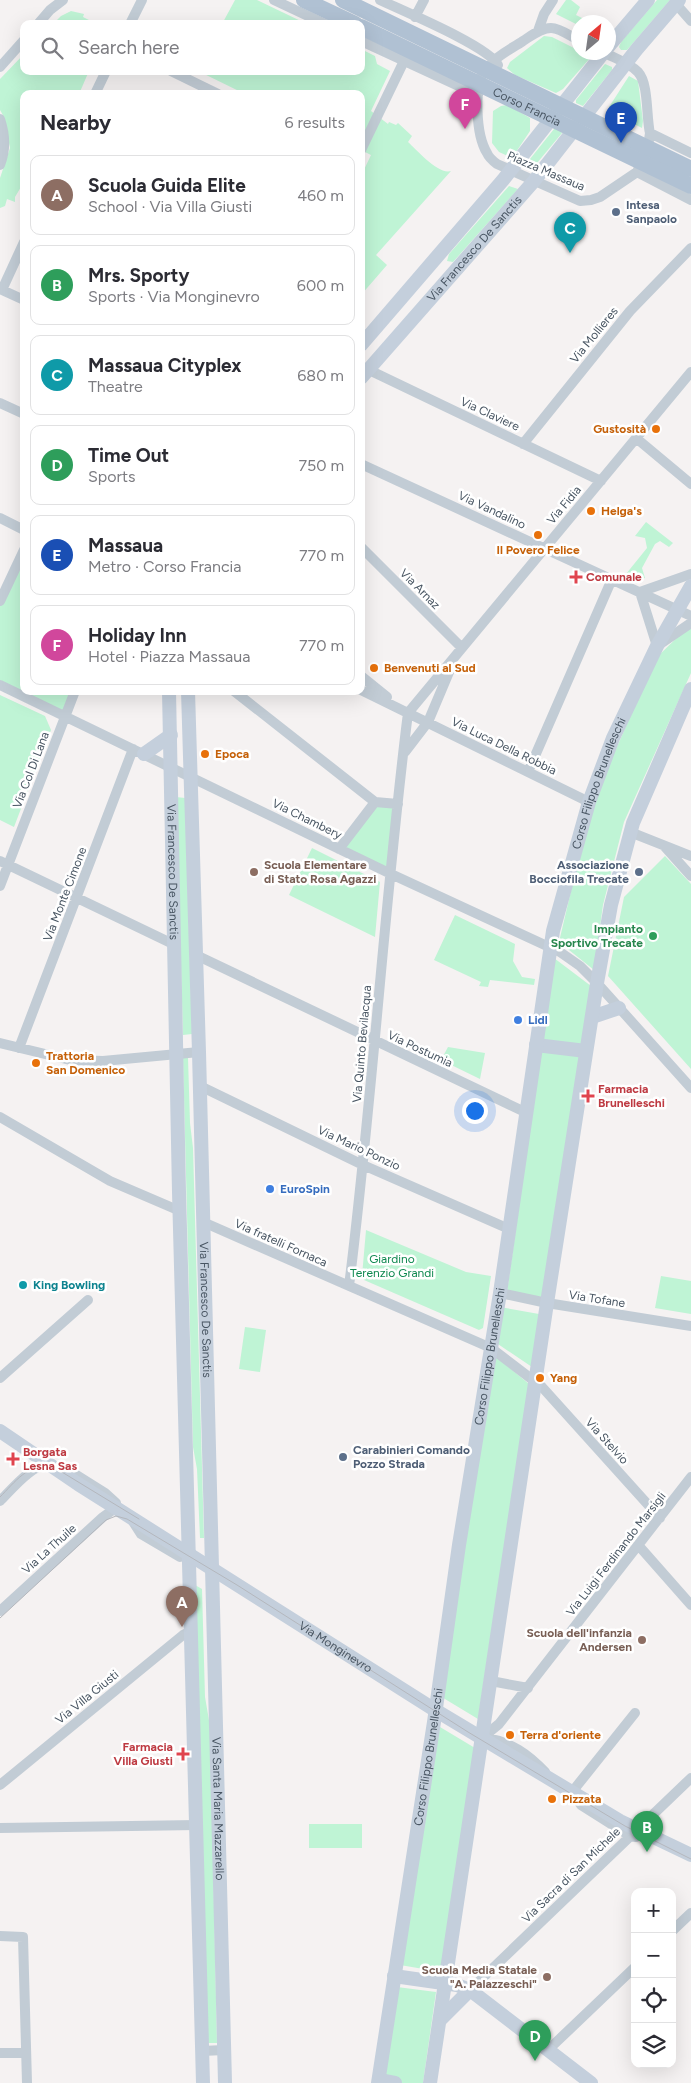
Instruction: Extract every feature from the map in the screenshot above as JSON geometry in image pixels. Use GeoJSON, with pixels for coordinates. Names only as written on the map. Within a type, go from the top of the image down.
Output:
{"type":"FeatureCollection","features":[{"type":"Feature","properties":{"kind":"main road","name":"Corso Francia"},"geometry":{"type":"LineString","coordinates":[[343,0],[484,76],[580,123],[644,153],[691,169]]}},
{"type":"Feature","properties":{"kind":"main road"},"geometry":{"type":"LineString","coordinates":[[309,2],[347,20]]}},
{"type":"Feature","properties":{"kind":"main road","name":"Corso Francia"},"geometry":{"type":"LineString","coordinates":[[365,29],[484,76],[504,77],[556,111]]}},
{"type":"Feature","properties":{"kind":"main road","name":"Corso Francia"},"geometry":{"type":"LineString","coordinates":[[644,153],[691,186]]}},
{"type":"Feature","properties":{"kind":"street"},"geometry":{"type":"LineString","coordinates":[[41,20],[56,0]]}},
{"type":"Feature","properties":{"kind":"street"},"geometry":{"type":"LineString","coordinates":[[50,10],[64,0]]}},
{"type":"Feature","properties":{"kind":"street"},"geometry":{"type":"LineString","coordinates":[[132,20],[142,0]]}},
{"type":"Feature","properties":{"kind":"street"},"geometry":{"type":"LineString","coordinates":[[274,0],[316,20]]}},
{"type":"Feature","properties":{"kind":"street","name":"Corso Francia"},"geometry":{"type":"LineString","coordinates":[[365,43],[404,61],[484,76],[480,48],[380,0]]}},
{"type":"Feature","properties":{"kind":"street"},"geometry":{"type":"LineString","coordinates":[[415,17],[424,0]]}},
{"type":"Feature","properties":{"kind":"street"},"geometry":{"type":"LineString","coordinates":[[538,31],[544,14],[553,0]]}},
{"type":"Feature","properties":{"kind":"street"},"geometry":{"type":"LineString","coordinates":[[616,38],[648,0]]}},
{"type":"Feature","properties":{"kind":"street"},"geometry":{"type":"LineString","coordinates":[[309,2],[325,20]]}},
{"type":"Feature","properties":{"kind":"street"},"geometry":{"type":"LineString","coordinates":[[678,2],[691,21]]}},
{"type":"Feature","properties":{"kind":"street","name":"Via Francesco De Sanctis"},"geometry":{"type":"LineString","coordinates":[[365,374],[534,181],[626,64],[678,2]]}},
{"type":"Feature","properties":{"kind":"street"},"geometry":{"type":"LineString","coordinates":[[484,76],[538,31],[550,28],[571,37]]}},
{"type":"Feature","properties":{"kind":"street"},"geometry":{"type":"LineString","coordinates":[[0,67],[20,44]]}},
{"type":"Feature","properties":{"kind":"street"},"geometry":{"type":"LineString","coordinates":[[616,59],[636,70],[641,76],[644,86],[644,153],[671,144],[691,154]]}},
{"type":"Feature","properties":{"kind":"street","name":"Via Francesco De Sanctis"},"geometry":{"type":"LineString","coordinates":[[365,340],[511,170],[598,60]]}},
{"type":"Feature","properties":{"kind":"street"},"geometry":{"type":"LineString","coordinates":[[365,142],[404,61]]}},
{"type":"Feature","properties":{"kind":"street"},"geometry":{"type":"LineString","coordinates":[[97,90],[104,75]]}},
{"type":"Feature","properties":{"kind":"street"},"geometry":{"type":"LineString","coordinates":[[179,75],[210,90]]}},
{"type":"Feature","properties":{"kind":"street","name":"Piazza Massaua"},"geometry":{"type":"LineString","coordinates":[[484,76],[480,128],[486,152],[497,164],[580,201],[600,197],[644,153]]}},
{"type":"Feature","properties":{"kind":"street"},"geometry":{"type":"LineString","coordinates":[[0,119],[4,130],[4,147],[0,165]]}},
{"type":"Feature","properties":{"kind":"street","name":"Corso Francia"},"geometry":{"type":"LineString","coordinates":[[644,153],[691,200]]}},
{"type":"Feature","properties":{"kind":"street","name":"Via Mollieres"},"geometry":{"type":"LineString","coordinates":[[523,444],[630,311],[691,248]]}},
{"type":"Feature","properties":{"kind":"street"},"geometry":{"type":"LineString","coordinates":[[20,250],[1,289],[20,298]]}},
{"type":"Feature","properties":{"kind":"street"},"geometry":{"type":"LineString","coordinates":[[438,256],[455,271]]}},
{"type":"Feature","properties":{"kind":"street","name":"Via Fidia"},"geometry":{"type":"LineString","coordinates":[[404,710],[459,651],[691,372]]}},
{"type":"Feature","properties":{"kind":"street","name":"Via Claviere"},"geometry":{"type":"LineString","coordinates":[[365,374],[601,480]]}},
{"type":"Feature","properties":{"kind":"street"},"geometry":{"type":"LineString","coordinates":[[0,403],[20,412]]}},
{"type":"Feature","properties":{"kind":"street"},"geometry":{"type":"LineString","coordinates":[[636,438],[691,484]]}},
{"type":"Feature","properties":{"kind":"street","name":"Via Vandalino"},"geometry":{"type":"LineString","coordinates":[[365,469],[544,548],[691,616]]}},
{"type":"Feature","properties":{"kind":"street"},"geometry":{"type":"LineString","coordinates":[[0,518],[20,528]]}},
{"type":"Feature","properties":{"kind":"street","name":"Via Arnaz"},"geometry":{"type":"LineString","coordinates":[[365,551],[459,651]]}},
{"type":"Feature","properties":{"kind":"street"},"geometry":{"type":"LineString","coordinates":[[0,601],[20,558]]}},
{"type":"Feature","properties":{"kind":"street"},"geometry":{"type":"LineString","coordinates":[[691,574],[640,592],[657,646],[691,623]]}},
{"type":"Feature","properties":{"kind":"street"},"geometry":{"type":"LineString","coordinates":[[528,772],[612,579]]}},
{"type":"Feature","properties":{"kind":"street","name":"Corso Filippo Brunelleschi"},"geometry":{"type":"LineString","coordinates":[[378,2082],[436,1710],[459,1545],[500,1293],[550,947],[589,802],[613,738],[657,646],[691,586]]}},
{"type":"Feature","properties":{"kind":"street","name":"Via Fidia"},"geometry":{"type":"LineString","coordinates":[[428,722],[459,651]]}},
{"type":"Feature","properties":{"kind":"street"},"geometry":{"type":"LineString","coordinates":[[365,679],[404,710]]}},
{"type":"Feature","properties":{"kind":"street","name":"Via Chambery"},"geometry":{"type":"LineString","coordinates":[[0,685],[20,695]]}},
{"type":"Feature","properties":{"kind":"street"},"geometry":{"type":"LineString","coordinates":[[430,2083],[535,1381],[586,1051],[611,905],[630,832],[691,688]]}},
{"type":"Feature","properties":{"kind":"street"},"geometry":{"type":"LineString","coordinates":[[365,692],[404,710]]}},
{"type":"Feature","properties":{"kind":"street","name":"Via Chambery"},"geometry":{"type":"LineString","coordinates":[[20,695],[391,874],[550,947],[580,966],[691,1088]]}},
{"type":"Feature","properties":{"kind":"street","name":"Via Col Di Lana"},"geometry":{"type":"LineString","coordinates":[[0,886],[4,863],[73,695]]}},
{"type":"Feature","properties":{"kind":"street","name":"Via Francesco De Sanctis"},"geometry":{"type":"LineString","coordinates":[[169,695],[172,767],[173,944],[189,1553]]}},
{"type":"Feature","properties":{"kind":"street","name":"Via Francesco De Sanctis"},"geometry":{"type":"LineString","coordinates":[[188,695],[200,1052],[212,1568]]}},
{"type":"Feature","properties":{"kind":"street"},"geometry":{"type":"LineString","coordinates":[[239,695],[375,802],[398,804]]}},
{"type":"Feature","properties":{"kind":"street","name":"Via Luca Della Robbia"},"geometry":{"type":"LineString","coordinates":[[404,710],[589,802]]}},
{"type":"Feature","properties":{"kind":"street","name":"Via Quinto Bevilacqua"},"geometry":{"type":"LineString","coordinates":[[349,1286],[363,1165],[404,753],[404,710]]}},
{"type":"Feature","properties":{"kind":"street"},"geometry":{"type":"LineString","coordinates":[[404,753],[428,722]]}},
{"type":"Feature","properties":{"kind":"street"},"geometry":{"type":"LineString","coordinates":[[138,752],[171,735]]}},
{"type":"Feature","properties":{"kind":"street","name":"Via Monte Cimone"},"geometry":{"type":"LineString","coordinates":[[18,1048],[77,898],[138,752]]}},
{"type":"Feature","properties":{"kind":"street"},"geometry":{"type":"LineString","coordinates":[[339,849],[375,802]]}},
{"type":"Feature","properties":{"kind":"street"},"geometry":{"type":"LineString","coordinates":[[630,832],[691,856]]}},
{"type":"Feature","properties":{"kind":"street"},"geometry":{"type":"LineString","coordinates":[[664,846],[691,876]]}},
{"type":"Feature","properties":{"kind":"street"},"geometry":{"type":"LineString","coordinates":[[4,863],[173,944]]}},
{"type":"Feature","properties":{"kind":"street","name":"Via Postumia"},"geometry":{"type":"LineString","coordinates":[[196,955],[527,1113]]}},
{"type":"Feature","properties":{"kind":"street"},"geometry":{"type":"LineString","coordinates":[[592,1017],[619,1008]]}},
{"type":"Feature","properties":{"kind":"street"},"geometry":{"type":"LineString","coordinates":[[536,1045],[586,1051]]}},
{"type":"Feature","properties":{"kind":"street"},"geometry":{"type":"LineString","coordinates":[[1,1046],[70,1060],[103,1061],[200,1052]]}},
{"type":"Feature","properties":{"kind":"street","name":"Via Mario Ponzio"},"geometry":{"type":"LineString","coordinates":[[200,1086],[363,1165],[509,1228]]}},
{"type":"Feature","properties":{"kind":"street"},"geometry":{"type":"LineString","coordinates":[[0,1117],[110,1181],[180,1211]]}},
{"type":"Feature","properties":{"kind":"street","name":"Via fratelli Fornaca"},"geometry":{"type":"LineString","coordinates":[[203,1222],[491,1348],[535,1381]]}},
{"type":"Feature","properties":{"kind":"street","name":"Via Tofane"},"geometry":{"type":"LineString","coordinates":[[500,1293],[547,1303],[691,1326]]}},
{"type":"Feature","properties":{"kind":"street"},"geometry":{"type":"LineString","coordinates":[[0,1378],[88,1300]]}},
{"type":"Feature","properties":{"kind":"street","name":"Via Stelvio"},"geometry":{"type":"LineString","coordinates":[[535,1381],[660,1518]]}},
{"type":"Feature","properties":{"kind":"street","name":"Via Monginevro"},"geometry":{"type":"LineString","coordinates":[[0,1431],[46,1463],[436,1710],[549,1777],[633,1833],[655,1839],[691,1855]]}},
{"type":"Feature","properties":{"kind":"street"},"geometry":{"type":"LineString","coordinates":[[0,1501],[33,1469],[46,1463]]}},
{"type":"Feature","properties":{"kind":"street","name":"Via Monginevro"},"geometry":{"type":"LineString","coordinates":[[46,1463],[59,1465],[105,1493],[130,1516]]}},
{"type":"Feature","properties":{"kind":"street","name":"Via Luigi Ferdinando Marsigli"},"geometry":{"type":"LineString","coordinates":[[482,1737],[499,1724],[528,1688],[691,1477]]}},
{"type":"Feature","properties":{"kind":"street","name":"Via La Thuile"},"geometry":{"type":"LineString","coordinates":[[0,1611],[103,1517],[117,1507]]}},
{"type":"Feature","properties":{"kind":"street"},"geometry":{"type":"LineString","coordinates":[[639,1546],[691,1604]]}},
{"type":"Feature","properties":{"kind":"street","name":"Via Santa Maria Mazzarello"},"geometry":{"type":"LineString","coordinates":[[189,1553],[203,2083]]}},
{"type":"Feature","properties":{"kind":"street","name":"Via Santa Maria Mazzarello"},"geometry":{"type":"LineString","coordinates":[[212,1568],[225,2083]]}},
{"type":"Feature","properties":{"kind":"street","name":"Via Villa Giusti"},"geometry":{"type":"LineString","coordinates":[[0,1785],[183,1635],[191,1631]]}},
{"type":"Feature","properties":{"kind":"street"},"geometry":{"type":"LineString","coordinates":[[491,1682],[528,1688]]}},
{"type":"Feature","properties":{"kind":"street"},"geometry":{"type":"LineString","coordinates":[[572,1792],[635,1713]]}},
{"type":"Feature","properties":{"kind":"street","name":"Via Sacra di San Michele"},"geometry":{"type":"LineString","coordinates":[[470,1990],[691,1778]]}},
{"type":"Feature","properties":{"kind":"street","name":"Via Santa Maria Mazzarello"},"geometry":{"type":"LineString","coordinates":[[0,1828],[197,1825]]}},
{"type":"Feature","properties":{"kind":"street"},"geometry":{"type":"LineString","coordinates":[[676,1927],[691,1913]]}},
{"type":"Feature","properties":{"kind":"street"},"geometry":{"type":"LineString","coordinates":[[0,1936],[23,1937],[27,2083]]}},
{"type":"Feature","properties":{"kind":"street"},"geometry":{"type":"LineString","coordinates":[[548,2050],[631,1971]]}},
{"type":"Feature","properties":{"kind":"street"},"geometry":{"type":"LineString","coordinates":[[394,1976],[457,1985],[470,1990],[591,2083]]}},
{"type":"Feature","properties":{"kind":"street"},"geometry":{"type":"LineString","coordinates":[[441,2019],[470,1990]]}},
{"type":"Feature","properties":{"kind":"street"},"geometry":{"type":"LineString","coordinates":[[202,2051],[224,2050]]}},
{"type":"Feature","properties":{"kind":"street"},"geometry":{"type":"LineString","coordinates":[[0,2053],[26,2053]]}},
{"type":"Feature","properties":{"kind":"street"},"geometry":{"type":"LineString","coordinates":[[378,2082],[395,2083]]}},
{"type":"Feature","properties":{"kind":"green space"},"geometry":{"type":"Polygon","coordinates":[[[235,0],[257,0],[299,20],[224,20],[235,0]]]}},
{"type":"Feature","properties":{"kind":"green space"},"geometry":{"type":"Polygon","coordinates":[[[566,0],[571,0],[580,7],[576,15],[571,15],[571,22],[556,14],[566,0]]]}},
{"type":"Feature","properties":{"kind":"green space"},"geometry":{"type":"Polygon","coordinates":[[[657,0],[670,0],[627,50],[621,50],[619,47],[621,42],[657,0]]]}},
{"type":"Feature","properties":{"kind":"green space"},"geometry":{"type":"Polygon","coordinates":[[[71,11],[84,14],[83,17],[89,20],[57,20],[71,11]]]}},
{"type":"Feature","properties":{"kind":"green space"},"geometry":{"type":"Polygon","coordinates":[[[544,36],[552,37],[571,46],[571,60],[588,60],[563,89],[556,93],[515,75],[507,68],[510,62],[544,36]]]}},
{"type":"Feature","properties":{"kind":"green space"},"geometry":{"type":"Polygon","coordinates":[[[365,51],[375,56],[377,64],[390,71],[371,111],[388,124],[389,122],[396,125],[398,123],[412,136],[408,142],[422,156],[434,166],[451,171],[376,255],[387,265],[365,290],[365,168],[371,155],[365,152],[365,90],[237,90],[206,75],[365,75],[365,51]]]}},
{"type":"Feature","properties":{"kind":"green space"},"geometry":{"type":"Polygon","coordinates":[[[20,58],[20,75],[87,75],[81,90],[20,90],[20,189],[15,197],[15,202],[7,199],[5,206],[0,208],[0,178],[10,148],[4,117],[0,110],[0,79],[20,58]]]}},
{"type":"Feature","properties":{"kind":"green space"},"geometry":{"type":"Polygon","coordinates":[[[605,64],[612,67],[612,70],[583,106],[576,103],[576,100],[605,64]]]}},
{"type":"Feature","properties":{"kind":"green space"},"geometry":{"type":"Polygon","coordinates":[[[629,76],[638,81],[643,121],[642,128],[609,111],[609,107],[629,76]]]}},
{"type":"Feature","properties":{"kind":"green space"},"geometry":{"type":"Polygon","coordinates":[[[507,105],[530,118],[530,131],[512,158],[499,152],[492,143],[493,111],[507,105]]]}},
{"type":"Feature","properties":{"kind":"green space"},"geometry":{"type":"Polygon","coordinates":[[[554,129],[559,129],[562,133],[532,169],[527,166],[526,164],[554,129]]]}},
{"type":"Feature","properties":{"kind":"green space"},"geometry":{"type":"Polygon","coordinates":[[[509,186],[518,189],[453,262],[447,261],[449,254],[509,186]]]}},
{"type":"Feature","properties":{"kind":"green space"},"geometry":{"type":"Polygon","coordinates":[[[646,522],[673,543],[669,547],[660,541],[655,544],[642,568],[645,578],[638,580],[626,574],[647,548],[645,538],[635,536],[646,522]]]}},
{"type":"Feature","properties":{"kind":"green space"},"geometry":{"type":"Polygon","coordinates":[[[15,569],[20,571],[20,695],[0,685],[0,601],[15,569]]]}},
{"type":"Feature","properties":{"kind":"green space"},"geometry":{"type":"Polygon","coordinates":[[[687,628],[691,629],[691,673],[624,822],[603,905],[594,970],[559,942],[591,806],[656,658],[687,628]]]}},
{"type":"Feature","properties":{"kind":"green space"},"geometry":{"type":"Polygon","coordinates":[[[0,695],[45,716],[51,730],[14,827],[0,820],[0,695]]]}},
{"type":"Feature","properties":{"kind":"green space"},"geometry":{"type":"Polygon","coordinates":[[[20,695],[73,695],[65,717],[20,695]]]}},
{"type":"Feature","properties":{"kind":"green space"},"geometry":{"type":"Polygon","coordinates":[[[176,797],[185,798],[192,1034],[183,1035],[176,797]]]}},
{"type":"Feature","properties":{"kind":"green space"},"geometry":{"type":"Polygon","coordinates":[[[375,802],[398,804],[391,874],[339,849],[375,802]]]}},
{"type":"Feature","properties":{"kind":"green space"},"geometry":{"type":"Polygon","coordinates":[[[312,848],[380,882],[375,937],[289,895],[312,848]]]}},
{"type":"Feature","properties":{"kind":"green space","name":"Impianto Sportivo Trecate"},"geometry":{"type":"Polygon","coordinates":[[[665,856],[691,884],[691,1069],[608,976],[624,897],[665,856]]]}},
{"type":"Feature","properties":{"kind":"green space"},"geometry":{"type":"Polygon","coordinates":[[[455,915],[515,944],[513,961],[522,977],[535,979],[534,985],[490,980],[488,987],[479,986],[481,982],[434,960],[455,915]]]}},
{"type":"Feature","properties":{"kind":"green space"},"geometry":{"type":"Polygon","coordinates":[[[554,958],[591,986],[542,1297],[507,1292],[554,958]]]}},
{"type":"Feature","properties":{"kind":"green space"},"geometry":{"type":"Polygon","coordinates":[[[448,1047],[485,1053],[480,1079],[441,1060],[448,1047]]]}},
{"type":"Feature","properties":{"kind":"green space"},"geometry":{"type":"Polygon","coordinates":[[[183,1058],[188,1058],[190,1123],[193,1148],[204,1538],[200,1538],[197,1469],[193,1447],[183,1058]]]}},
{"type":"Feature","properties":{"kind":"green space","name":"Giardino Terenzio Grandi"},"geometry":{"type":"Polygon","coordinates":[[[366,1230],[466,1272],[491,1276],[483,1328],[479,1330],[364,1280],[362,1276],[366,1230]]]}},
{"type":"Feature","properties":{"kind":"green space"},"geometry":{"type":"Polygon","coordinates":[[[661,1276],[691,1281],[691,1314],[655,1308],[661,1276]]]}},
{"type":"Feature","properties":{"kind":"green space"},"geometry":{"type":"Polygon","coordinates":[[[500,1307],[539,1314],[532,1367],[495,1342],[500,1307]]]}},
{"type":"Feature","properties":{"kind":"green space"},"geometry":{"type":"Polygon","coordinates":[[[245,1327],[266,1330],[260,1372],[239,1369],[245,1327]]]}},
{"type":"Feature","properties":{"kind":"green space"},"geometry":{"type":"Polygon","coordinates":[[[494,1355],[529,1384],[478,1719],[440,1696],[494,1355]]]}},
{"type":"Feature","properties":{"kind":"green space"},"geometry":{"type":"Polygon","coordinates":[[[195,1585],[202,1589],[205,1697],[210,1726],[217,2043],[207,2043],[195,1585]]]}},
{"type":"Feature","properties":{"kind":"green space"},"geometry":{"type":"Polygon","coordinates":[[[440,1727],[475,1748],[441,1972],[400,1965],[440,1727]]]}},
{"type":"Feature","properties":{"kind":"green space"},"geometry":{"type":"Polygon","coordinates":[[[309,1824],[362,1824],[362,1848],[309,1848],[309,1824]]]}},
{"type":"Feature","properties":{"kind":"green space"},"geometry":{"type":"Polygon","coordinates":[[[397,1987],[436,1992],[423,2083],[382,2083],[397,1987]]]}},
{"type":"Feature","properties":{"kind":"tram line"},"geometry":{"type":"LineString","coordinates":[[0,1497],[29,1471],[36,1467],[52,1466],[139,1519]]}},
{"type":"Feature","properties":{"kind":"tram line"},"geometry":{"type":"LineString","coordinates":[[0,1618],[106,1520],[116,1516],[127,1519],[237,1585],[468,1732],[625,1826],[691,1859]]}},
{"type":"Feature","properties":{"kind":"place","name":"Holiday Inn"},"geometry":{"type":"Point","coordinates":[465,129]}},
{"type":"Feature","properties":{"kind":"place","name":"Massaua"},"geometry":{"type":"Point","coordinates":[621,143]}},
{"type":"Feature","properties":{"kind":"place","name":"Intesa Sanpaolo"},"geometry":{"type":"Point","coordinates":[616,212]}},
{"type":"Feature","properties":{"kind":"place","name":"Massaua Cityplex"},"geometry":{"type":"Point","coordinates":[570,253]}},
{"type":"Feature","properties":{"kind":"place","name":"Gustosità"},"geometry":{"type":"Point","coordinates":[656,429]}},
{"type":"Feature","properties":{"kind":"place","name":"Helga's"},"geometry":{"type":"Point","coordinates":[591,511]}},
{"type":"Feature","properties":{"kind":"place","name":"Il Povero Felice"},"geometry":{"type":"Point","coordinates":[538,535]}},
{"type":"Feature","properties":{"kind":"place","name":"Comunale"},"geometry":{"type":"Point","coordinates":[576,577]}},
{"type":"Feature","properties":{"kind":"place","name":"Benvenuti al Sud"},"geometry":{"type":"Point","coordinates":[374,668]}},
{"type":"Feature","properties":{"kind":"place","name":"Epoca"},"geometry":{"type":"Point","coordinates":[205,754]}},
{"type":"Feature","properties":{"kind":"place","name":"Scuola Elementare di Stato Rosa Agazzi"},"geometry":{"type":"Point","coordinates":[254,872]}},
{"type":"Feature","properties":{"kind":"place","name":"Associazione Bocciofila Trecate"},"geometry":{"type":"Point","coordinates":[639,872]}},
{"type":"Feature","properties":{"kind":"place","name":"Impianto Sportivo Trecate"},"geometry":{"type":"Point","coordinates":[653,936]}},
{"type":"Feature","properties":{"kind":"place","name":"Lidl"},"geometry":{"type":"Point","coordinates":[518,1020]}},
{"type":"Feature","properties":{"kind":"place","name":"Trattoria San Domenico"},"geometry":{"type":"Point","coordinates":[36,1063]}},
{"type":"Feature","properties":{"kind":"place","name":"Farmacia Brunelleschi"},"geometry":{"type":"Point","coordinates":[588,1096]}},
{"type":"Feature","properties":{"kind":"place","name":"EuroSpin"},"geometry":{"type":"Point","coordinates":[270,1189]}},
{"type":"Feature","properties":{"kind":"place","name":"King Bowling"},"geometry":{"type":"Point","coordinates":[23,1285]}},
{"type":"Feature","properties":{"kind":"place","name":"Yang"},"geometry":{"type":"Point","coordinates":[540,1378]}},
{"type":"Feature","properties":{"kind":"place","name":"Carabinieri Comando Pozzo Strada"},"geometry":{"type":"Point","coordinates":[343,1457]}},
{"type":"Feature","properties":{"kind":"place","name":"Borgata Lesna Sas"},"geometry":{"type":"Point","coordinates":[13,1459]}},
{"type":"Feature","properties":{"kind":"place","name":"Scuola Guida Elite"},"geometry":{"type":"Point","coordinates":[182,1627]}},
{"type":"Feature","properties":{"kind":"place","name":"Scuola dell'infanzia Andersen"},"geometry":{"type":"Point","coordinates":[642,1640]}},
{"type":"Feature","properties":{"kind":"place","name":"Terra d'oriente"},"geometry":{"type":"Point","coordinates":[510,1735]}},
{"type":"Feature","properties":{"kind":"place","name":"Farmacia Villa Giusti"},"geometry":{"type":"Point","coordinates":[183,1754]}},
{"type":"Feature","properties":{"kind":"place","name":"Pizzata"},"geometry":{"type":"Point","coordinates":[552,1799]}},
{"type":"Feature","properties":{"kind":"place","name":"Mrs. Sporty"},"geometry":{"type":"Point","coordinates":[647,1852]}},
{"type":"Feature","properties":{"kind":"place","name":"Scuola Media Statale \"A. Palazzeschi\""},"geometry":{"type":"Point","coordinates":[547,1977]}},
{"type":"Feature","properties":{"kind":"place","name":"Time Out"},"geometry":{"type":"Point","coordinates":[535,2061]}}]}
